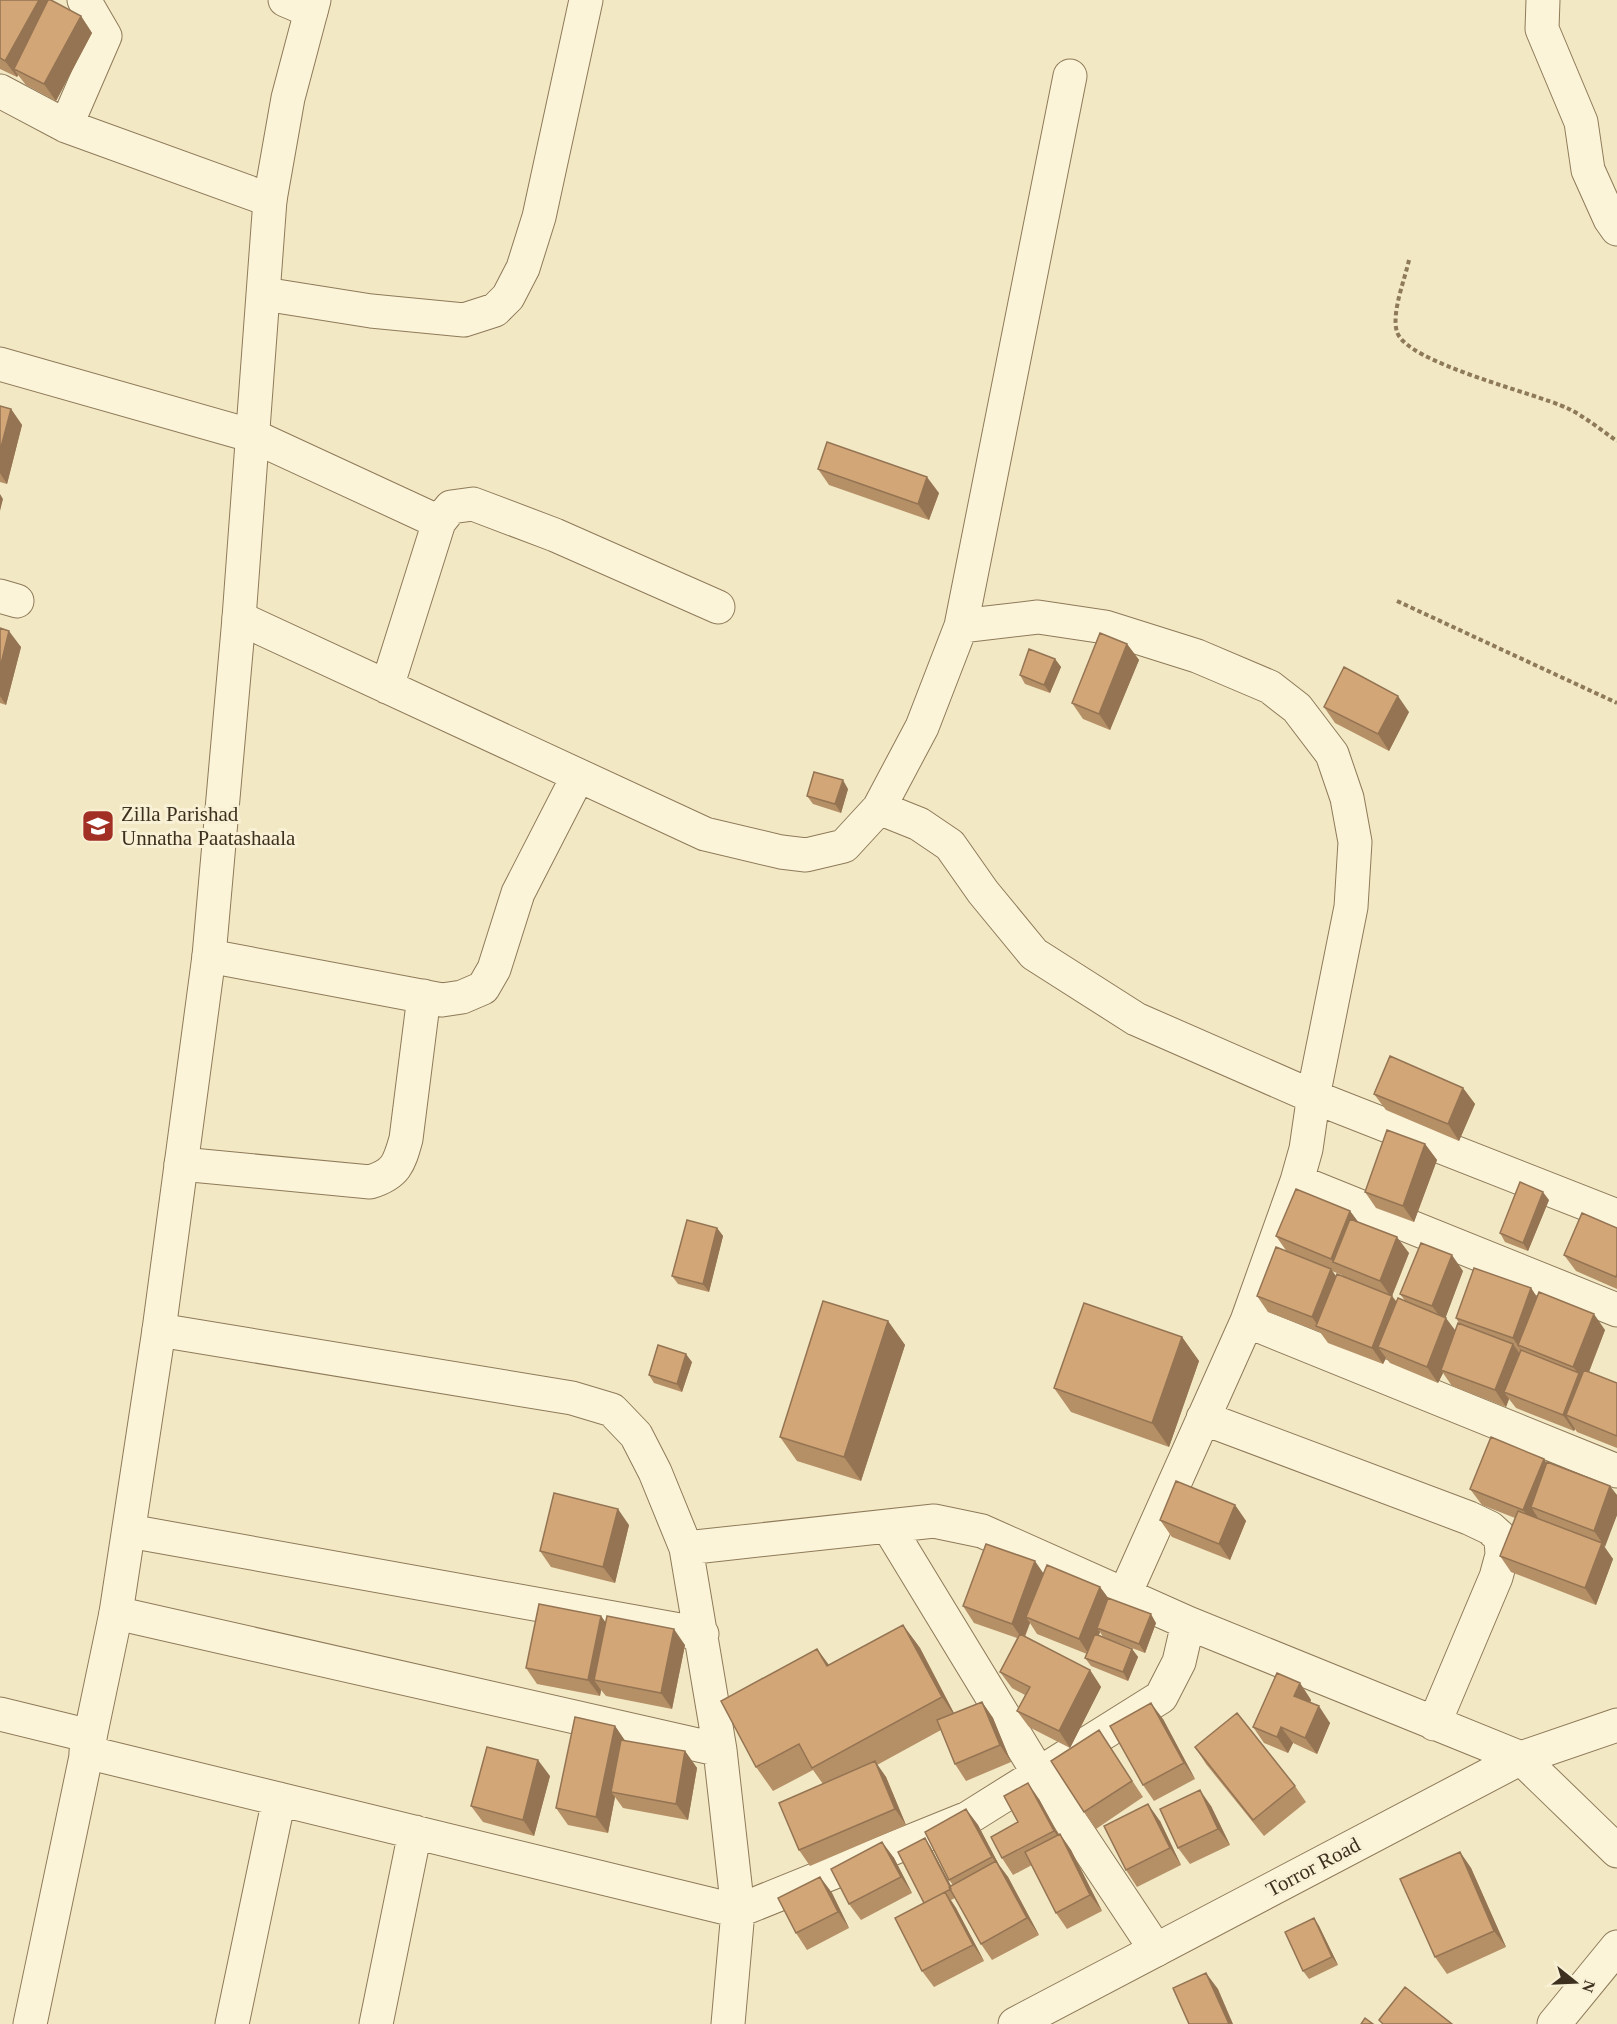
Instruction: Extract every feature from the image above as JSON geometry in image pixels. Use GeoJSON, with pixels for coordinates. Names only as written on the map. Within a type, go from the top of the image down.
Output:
{"type":"FeatureCollection","features":[{"type":"Feature","properties":{"kind":"street"},"geometry":{"type":"LineString","coordinates":[[66,126],[105,36],[84,0]]}},
{"type":"Feature","properties":{"kind":"street"},"geometry":{"type":"LineString","coordinates":[[264,294],[371,311],[464,320],[495,310],[508,297],[524,268],[536,227],[586,0]]}},
{"type":"Feature","properties":{"kind":"street"},"geometry":{"type":"LineString","coordinates":[[1543,0],[1542,29],[1581,122],[1588,170],[1610,219],[1617,229]]}},
{"type":"Feature","properties":{"kind":"street"},"geometry":{"type":"LineString","coordinates":[[30,2024],[116,1613],[159,1330],[209,956],[239,618],[270,200],[303,4]]}},
{"type":"Feature","properties":{"kind":"street"},"geometry":{"type":"LineString","coordinates":[[239,618],[705,834],[781,852],[806,855],[844,846],[879,808],[922,727],[961,626],[1070,76]]}},
{"type":"Feature","properties":{"kind":"street"},"geometry":{"type":"LineString","coordinates":[[0,91],[66,126],[270,200]]}},
{"type":"Feature","properties":{"kind":"street"},"geometry":{"type":"LineString","coordinates":[[0,363],[253,436],[439,522]]}},
{"type":"Feature","properties":{"kind":"street"},"geometry":{"type":"LineString","coordinates":[[387,687],[439,522],[451,507],[473,504],[555,535],[718,607]]}},
{"type":"Feature","properties":{"kind":"street"},"geometry":{"type":"LineString","coordinates":[[961,626],[1038,617],[1104,627],[1197,656],[1270,687],[1297,708],[1332,754],[1347,798],[1354,842],[1351,907],[1306,1149],[1297,1181],[1247,1321],[1124,1596]]}},
{"type":"Feature","properties":{"kind":"street"},"geometry":{"type":"LineString","coordinates":[[209,956],[442,1000],[462,997],[483,988],[494,969],[518,893],[578,776]]}},
{"type":"Feature","properties":{"kind":"street"},"geometry":{"type":"LineString","coordinates":[[879,808],[919,824],[950,845],[983,892],[1034,954],[1136,1019],[1314,1097],[1617,1216]]}},
{"type":"Feature","properties":{"kind":"street"},"geometry":{"type":"LineString","coordinates":[[181,1164],[370,1182],[386,1177],[400,1161],[406,1139],[424,996]]}},
{"type":"Feature","properties":{"kind":"street"},"geometry":{"type":"LineString","coordinates":[[1297,1181],[1617,1310]]}},
{"type":"Feature","properties":{"kind":"street"},"geometry":{"type":"LineString","coordinates":[[1247,1321],[1617,1471]]}},
{"type":"Feature","properties":{"kind":"street"},"geometry":{"type":"LineString","coordinates":[[159,1330],[572,1398],[612,1410],[636,1435],[655,1472],[686,1548],[702,1634],[720,1750],[738,1911],[728,2024]]}},
{"type":"Feature","properties":{"kind":"street"},"geometry":{"type":"LineString","coordinates":[[1203,1418],[1469,1518],[1490,1528],[1501,1538],[1502,1555],[1496,1577],[1434,1724]]}},
{"type":"Feature","properties":{"kind":"street"},"geometry":{"type":"LineString","coordinates":[[686,1548],[934,1521],[982,1531],[1188,1623],[1521,1758],[1617,1851]]}},
{"type":"Feature","properties":{"kind":"street"},"geometry":{"type":"LineString","coordinates":[[888,1526],[1039,1774],[1156,1950]]}},
{"type":"Feature","properties":{"kind":"street"},"geometry":{"type":"LineString","coordinates":[[129,1531],[702,1634]]}},
{"type":"Feature","properties":{"kind":"street"},"geometry":{"type":"LineString","coordinates":[[116,1613],[720,1750]]}},
{"type":"Feature","properties":{"kind":"street"},"geometry":{"type":"LineString","coordinates":[[0,1714],[88,1744],[279,1799],[738,1911],[968,1818],[1161,1697],[1179,1662],[1188,1623]]}},
{"type":"Feature","properties":{"kind":"street","name":"Torror Road"},"geometry":{"type":"LineString","coordinates":[[1028,2022],[1156,1950],[1521,1758],[1617,1725]]}},
{"type":"Feature","properties":{"kind":"street"},"geometry":{"type":"LineString","coordinates":[[232,2024],[279,1799]]}},
{"type":"Feature","properties":{"kind":"street"},"geometry":{"type":"LineString","coordinates":[[376,2024],[416,1832]]}},
{"type":"Feature","properties":{"kind":"street"},"geometry":{"type":"LineString","coordinates":[[1554,2024],[1617,1947]]}},
{"type":"Feature","properties":{"kind":"path"},"geometry":{"type":"LineString","coordinates":[[1409,260],[1395,316],[1397,332],[1405,344],[1420,354],[1495,384],[1567,408],[1617,441]]}},
{"type":"Feature","properties":{"kind":"path"},"geometry":{"type":"LineString","coordinates":[[1396,601],[1617,703]]}},
{"type":"Feature","properties":{"kind":"building"},"geometry":{"type":"Polygon","coordinates":[[[0,0],[39,0],[5,61],[0,58],[0,0]]]}},
{"type":"Feature","properties":{"kind":"building"},"geometry":{"type":"Polygon","coordinates":[[[48,0],[81,16],[44,84],[14,69],[48,0]]]}},
{"type":"Feature","properties":{"kind":"building"},"geometry":{"type":"Polygon","coordinates":[[[0,406],[11,409],[0,451],[0,406]]]}},
{"type":"Feature","properties":{"kind":"building"},"geometry":{"type":"Polygon","coordinates":[[[827,442],[927,477],[918,504],[818,469],[827,442]]]}},
{"type":"Feature","properties":{"kind":"building"},"geometry":{"type":"Polygon","coordinates":[[[0,628],[9,631],[0,668],[0,628]]]}},
{"type":"Feature","properties":{"kind":"building"},"geometry":{"type":"Polygon","coordinates":[[[1100,633],[1127,644],[1099,714],[1072,703],[1100,633]]]}},
{"type":"Feature","properties":{"kind":"building"},"geometry":{"type":"Polygon","coordinates":[[[1029,649],[1055,659],[1044,685],[1020,675],[1029,649]]]}},
{"type":"Feature","properties":{"kind":"building"},"geometry":{"type":"Polygon","coordinates":[[[1344,667],[1398,696],[1378,734],[1324,707],[1344,667]]]}},
{"type":"Feature","properties":{"kind":"building"},"geometry":{"type":"Polygon","coordinates":[[[814,772],[843,780],[835,804],[807,796],[814,772]]]}},
{"type":"Feature","properties":{"kind":"building"},"geometry":{"type":"Polygon","coordinates":[[[1390,1056],[1463,1088],[1448,1124],[1374,1094],[1390,1056]]]}},
{"type":"Feature","properties":{"kind":"building"},"geometry":{"type":"Polygon","coordinates":[[[1387,1130],[1425,1144],[1403,1206],[1365,1192],[1387,1130]]]}},
{"type":"Feature","properties":{"kind":"building"},"geometry":{"type":"Polygon","coordinates":[[[1520,1182],[1543,1192],[1523,1243],[1500,1233],[1520,1182]]]}},
{"type":"Feature","properties":{"kind":"building"},"geometry":{"type":"Polygon","coordinates":[[[1296,1189],[1350,1211],[1331,1259],[1276,1236],[1296,1189]]]}},
{"type":"Feature","properties":{"kind":"building"},"geometry":{"type":"Polygon","coordinates":[[[1582,1213],[1617,1228],[1616,1277],[1564,1255],[1582,1213]]]}},
{"type":"Feature","properties":{"kind":"building"},"geometry":{"type":"Polygon","coordinates":[[[1350,1219],[1397,1237],[1380,1281],[1333,1262],[1350,1219]]]}},
{"type":"Feature","properties":{"kind":"building"},"geometry":{"type":"Polygon","coordinates":[[[687,1220],[717,1228],[703,1284],[672,1276],[687,1220]]]}},
{"type":"Feature","properties":{"kind":"building"},"geometry":{"type":"Polygon","coordinates":[[[1421,1243],[1452,1255],[1432,1306],[1400,1294],[1421,1243]]]}},
{"type":"Feature","properties":{"kind":"building"},"geometry":{"type":"Polygon","coordinates":[[[1276,1247],[1331,1269],[1312,1317],[1257,1296],[1276,1247]]]}},
{"type":"Feature","properties":{"kind":"building"},"geometry":{"type":"Polygon","coordinates":[[[1474,1268],[1531,1288],[1513,1338],[1456,1318],[1474,1268]]]}},
{"type":"Feature","properties":{"kind":"building"},"geometry":{"type":"Polygon","coordinates":[[[1337,1274],[1392,1296],[1372,1348],[1316,1326],[1337,1274]]]}},
{"type":"Feature","properties":{"kind":"building"},"geometry":{"type":"Polygon","coordinates":[[[1539,1292],[1594,1314],[1573,1367],[1518,1345],[1539,1292]]]}},
{"type":"Feature","properties":{"kind":"building"},"geometry":{"type":"Polygon","coordinates":[[[1398,1298],[1446,1318],[1427,1367],[1378,1347],[1398,1298]]]}},
{"type":"Feature","properties":{"kind":"building"},"geometry":{"type":"Polygon","coordinates":[[[823,1301],[888,1321],[844,1457],[780,1437],[823,1301]]]}},
{"type":"Feature","properties":{"kind":"building"},"geometry":{"type":"Polygon","coordinates":[[[1084,1303],[1182,1337],[1152,1423],[1054,1388],[1084,1303]]]}},
{"type":"Feature","properties":{"kind":"building"},"geometry":{"type":"Polygon","coordinates":[[[1458,1323],[1513,1344],[1495,1390],[1441,1370],[1458,1323]]]}},
{"type":"Feature","properties":{"kind":"building"},"geometry":{"type":"Polygon","coordinates":[[[658,1345],[686,1354],[677,1384],[649,1375],[658,1345]]]}},
{"type":"Feature","properties":{"kind":"building"},"geometry":{"type":"Polygon","coordinates":[[[1521,1350],[1579,1373],[1563,1415],[1504,1392],[1521,1350]]]}},
{"type":"Feature","properties":{"kind":"building"},"geometry":{"type":"Polygon","coordinates":[[[1584,1370],[1617,1383],[1617,1436],[1566,1415],[1584,1370]]]}},
{"type":"Feature","properties":{"kind":"building"},"geometry":{"type":"Polygon","coordinates":[[[1491,1437],[1544,1459],[1523,1510],[1470,1489],[1491,1437]]]}},
{"type":"Feature","properties":{"kind":"building"},"geometry":{"type":"Polygon","coordinates":[[[1547,1462],[1610,1486],[1594,1531],[1531,1507],[1547,1462]]]}},
{"type":"Feature","properties":{"kind":"building"},"geometry":{"type":"Polygon","coordinates":[[[1176,1481],[1235,1505],[1219,1544],[1160,1520],[1176,1481]]]}},
{"type":"Feature","properties":{"kind":"building"},"geometry":{"type":"Polygon","coordinates":[[[554,1493],[618,1509],[603,1567],[540,1551],[554,1493]]]}},
{"type":"Feature","properties":{"kind":"building"},"geometry":{"type":"Polygon","coordinates":[[[1518,1511],[1602,1543],[1585,1588],[1500,1556],[1518,1511]]]}},
{"type":"Feature","properties":{"kind":"building"},"geometry":{"type":"Polygon","coordinates":[[[986,1544],[1035,1561],[1012,1624],[963,1606],[986,1544]]]}},
{"type":"Feature","properties":{"kind":"building"},"geometry":{"type":"Polygon","coordinates":[[[1047,1565],[1100,1587],[1079,1639],[1026,1617],[1047,1565]]]}},
{"type":"Feature","properties":{"kind":"building"},"geometry":{"type":"Polygon","coordinates":[[[1108,1598],[1151,1614],[1139,1644],[1097,1628],[1108,1598]]]}},
{"type":"Feature","properties":{"kind":"building"},"geometry":{"type":"Polygon","coordinates":[[[539,1604],[601,1616],[588,1680],[526,1668],[539,1604]]]}},
{"type":"Feature","properties":{"kind":"building"},"geometry":{"type":"Polygon","coordinates":[[[607,1616],[674,1629],[661,1693],[594,1680],[607,1616]]]}},
{"type":"Feature","properties":{"kind":"building"},"geometry":{"type":"Polygon","coordinates":[[[903,1625],[942,1697],[812,1768],[799,1744],[756,1767],[721,1701],[817,1649],[827,1666],[903,1625]]]}},
{"type":"Feature","properties":{"kind":"building"},"geometry":{"type":"Polygon","coordinates":[[[1020,1634],[1090,1670],[1059,1731],[1017,1711],[1030,1687],[1000,1672],[1020,1634]]]}},
{"type":"Feature","properties":{"kind":"building"},"geometry":{"type":"Polygon","coordinates":[[[1095,1634],[1132,1649],[1123,1672],[1085,1658],[1095,1634]]]}},
{"type":"Feature","properties":{"kind":"building"},"geometry":{"type":"Polygon","coordinates":[[[1277,1673],[1300,1683],[1294,1696],[1319,1706],[1305,1738],[1281,1727],[1277,1737],[1253,1727],[1277,1673]]]}},
{"type":"Feature","properties":{"kind":"building"},"geometry":{"type":"Polygon","coordinates":[[[982,1702],[1000,1745],[955,1764],[937,1720],[982,1702]]]}},
{"type":"Feature","properties":{"kind":"building"},"geometry":{"type":"Polygon","coordinates":[[[1151,1703],[1184,1763],[1143,1785],[1110,1726],[1151,1703]]]}},
{"type":"Feature","properties":{"kind":"building"},"geometry":{"type":"Polygon","coordinates":[[[1237,1713],[1295,1786],[1253,1820],[1195,1747],[1237,1713]]]}},
{"type":"Feature","properties":{"kind":"building"},"geometry":{"type":"Polygon","coordinates":[[[575,1717],[615,1726],[596,1817],[556,1808],[575,1717]]]}},
{"type":"Feature","properties":{"kind":"building"},"geometry":{"type":"Polygon","coordinates":[[[1099,1730],[1132,1781],[1084,1812],[1051,1761],[1099,1730]]]}},
{"type":"Feature","properties":{"kind":"building"},"geometry":{"type":"Polygon","coordinates":[[[621,1740],[685,1751],[676,1804],[611,1792],[621,1740]]]}},
{"type":"Feature","properties":{"kind":"building"},"geometry":{"type":"Polygon","coordinates":[[[487,1747],[538,1760],[523,1820],[471,1806],[487,1747]]]}},
{"type":"Feature","properties":{"kind":"building"},"geometry":{"type":"Polygon","coordinates":[[[875,1761],[895,1809],[799,1850],[779,1803],[875,1761]]]}},
{"type":"Feature","properties":{"kind":"building"},"geometry":{"type":"Polygon","coordinates":[[[1028,1783],[1054,1831],[1002,1858],[991,1837],[1018,1822],[1004,1796],[1028,1783]]]}},
{"type":"Feature","properties":{"kind":"building"},"geometry":{"type":"Polygon","coordinates":[[[1200,1790],[1218,1829],[1178,1848],[1160,1809],[1200,1790]]]}},
{"type":"Feature","properties":{"kind":"building"},"geometry":{"type":"Polygon","coordinates":[[[1148,1804],[1170,1848],[1126,1870],[1104,1826],[1148,1804]]]}},
{"type":"Feature","properties":{"kind":"building"},"geometry":{"type":"Polygon","coordinates":[[[966,1809],[992,1857],[949,1880],[925,1832],[966,1809]]]}},
{"type":"Feature","properties":{"kind":"building"},"geometry":{"type":"Polygon","coordinates":[[[1060,1834],[1090,1895],[1056,1913],[1025,1852],[1060,1834]]]}},
{"type":"Feature","properties":{"kind":"building"},"geometry":{"type":"Polygon","coordinates":[[[925,1838],[951,1889],[924,1903],[898,1852],[925,1838]]]}},
{"type":"Feature","properties":{"kind":"building"},"geometry":{"type":"Polygon","coordinates":[[[882,1842],[901,1877],[849,1904],[831,1869],[882,1842]]]}},
{"type":"Feature","properties":{"kind":"building"},"geometry":{"type":"Polygon","coordinates":[[[1460,1852],[1494,1931],[1435,1957],[1400,1879],[1460,1852]]]}},
{"type":"Feature","properties":{"kind":"building"},"geometry":{"type":"Polygon","coordinates":[[[996,1861],[1027,1918],[981,1944],[949,1887],[996,1861]]]}},
{"type":"Feature","properties":{"kind":"building"},"geometry":{"type":"Polygon","coordinates":[[[820,1877],[838,1912],[796,1933],[778,1898],[820,1877]]]}},
{"type":"Feature","properties":{"kind":"building"},"geometry":{"type":"Polygon","coordinates":[[[945,1892],[973,1945],[922,1971],[895,1918],[945,1892]]]}},
{"type":"Feature","properties":{"kind":"building"},"geometry":{"type":"Polygon","coordinates":[[[1314,1918],[1332,1957],[1303,1971],[1285,1932],[1314,1918]]]}},
{"type":"Feature","properties":{"kind":"building"},"geometry":{"type":"Polygon","coordinates":[[[1206,1973],[1229,2024],[1189,2024],[1173,1988],[1206,1973]]]}},
{"type":"Feature","properties":{"kind":"building"},"geometry":{"type":"Polygon","coordinates":[[[1405,1987],[1452,2024],[1383,2024],[1379,2020],[1405,1987]]]}},
{"type":"Feature","properties":{"kind":"building"},"geometry":{"type":"Polygon","coordinates":[[[1365,2018],[1373,2024],[1361,2024],[1365,2018]]]}},
{"type":"Feature","properties":{"kind":"place","name":"Zilla Parishad Unnatha Paatashaala"},"geometry":{"type":"Point","coordinates":[98,826]}}]}
